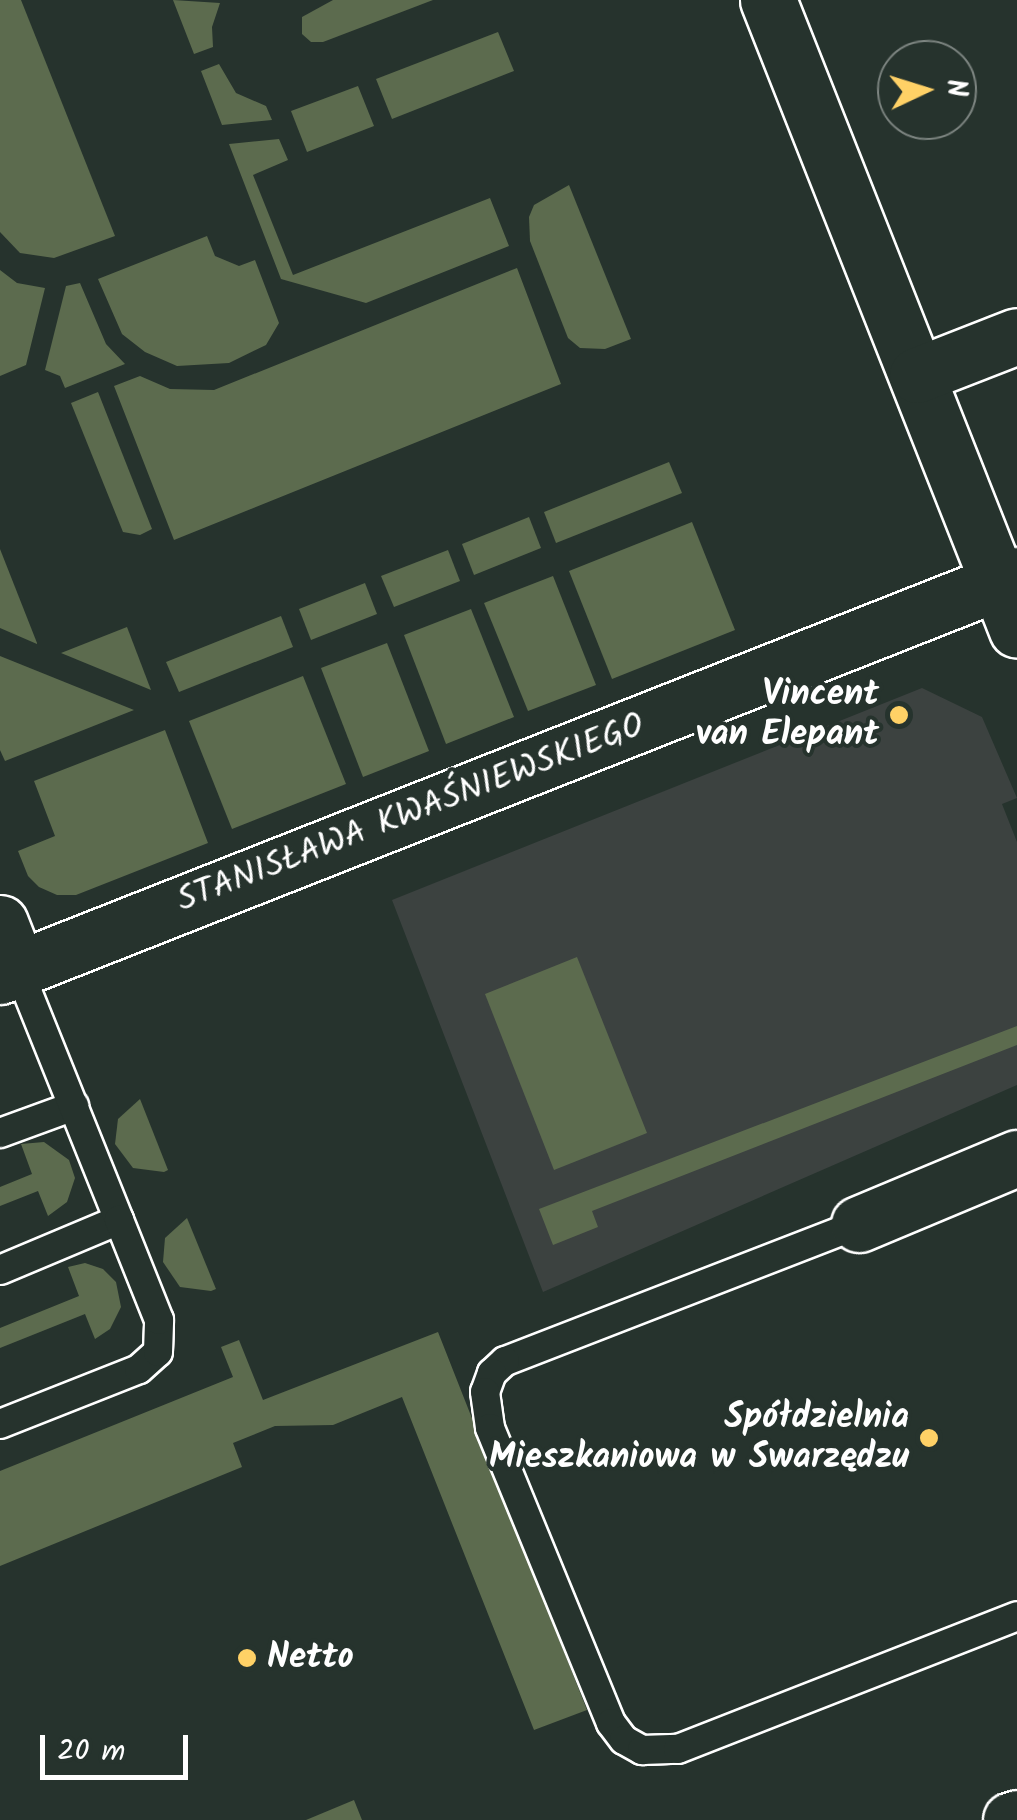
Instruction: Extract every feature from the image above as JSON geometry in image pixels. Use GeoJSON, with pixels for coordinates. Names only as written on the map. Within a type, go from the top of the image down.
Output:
{"type":"FeatureCollection","features":[{"type":"Feature","properties":{"kind":"street"},"geometry":{"type":"LineString","coordinates":[[768,0],[916,375],[1011,596]]}},
{"type":"Feature","properties":{"kind":"street"},"geometry":{"type":"LineString","coordinates":[[916,375],[1017,336]]}},
{"type":"Feature","properties":{"kind":"street","name":"STANISŁAWA KWAŚNIEWSKIEGO"},"geometry":{"type":"LineString","coordinates":[[6,956],[1011,596]]}},
{"type":"Feature","properties":{"kind":"street"},"geometry":{"type":"LineString","coordinates":[[859,1224],[1017,1158]]}},
{"type":"Feature","properties":{"kind":"lane"},"geometry":{"type":"LineString","coordinates":[[0,1424],[139,1369],[158,1352],[159,1320],[74,1106],[6,956]]}},
{"type":"Feature","properties":{"kind":"lane"},"geometry":{"type":"LineString","coordinates":[[0,1133],[74,1106]]}},
{"type":"Feature","properties":{"kind":"lane"},"geometry":{"type":"LineString","coordinates":[[0,1270],[119,1220]]}},
{"type":"Feature","properties":{"kind":"lane"},"geometry":{"type":"LineString","coordinates":[[859,1224],[504,1361],[492,1373],[485,1392],[490,1428],[611,1723],[624,1740],[642,1750],[678,1749],[1017,1616]]}},
{"type":"Feature","properties":{"kind":"shaded area"},"geometry":{"type":"Polygon","coordinates":[[[922,688],[982,717],[1017,798],[1002,804],[1017,842],[1017,1085],[543,1292],[392,900],[922,688]]]}},
{"type":"Feature","properties":{"kind":"green space"},"geometry":{"type":"Polygon","coordinates":[[[0,0],[21,0],[115,236],[54,258],[20,253],[0,232],[0,0]]]}},
{"type":"Feature","properties":{"kind":"green space"},"geometry":{"type":"Polygon","coordinates":[[[173,0],[220,3],[212,27],[213,47],[194,54],[173,0]]]}},
{"type":"Feature","properties":{"kind":"green space"},"geometry":{"type":"Polygon","coordinates":[[[333,0],[433,0],[323,42],[311,42],[302,34],[302,17],[333,0]]]}},
{"type":"Feature","properties":{"kind":"green space"},"geometry":{"type":"Polygon","coordinates":[[[498,32],[514,71],[392,119],[376,79],[498,32]]]}},
{"type":"Feature","properties":{"kind":"green space"},"geometry":{"type":"Polygon","coordinates":[[[219,64],[236,93],[266,106],[272,120],[222,125],[201,71],[219,64]]]}},
{"type":"Feature","properties":{"kind":"green space"},"geometry":{"type":"Polygon","coordinates":[[[358,86],[374,126],[307,152],[291,111],[358,86]]]}},
{"type":"Feature","properties":{"kind":"green space"},"geometry":{"type":"Polygon","coordinates":[[[279,139],[288,160],[253,175],[293,275],[490,198],[509,246],[366,303],[281,279],[229,144],[279,139]]]}},
{"type":"Feature","properties":{"kind":"green space"},"geometry":{"type":"Polygon","coordinates":[[[569,185],[631,339],[605,349],[580,348],[568,338],[530,241],[529,217],[534,205],[569,185]]]}},
{"type":"Feature","properties":{"kind":"green space"},"geometry":{"type":"Polygon","coordinates":[[[207,236],[215,256],[239,266],[255,260],[279,323],[266,345],[229,363],[177,366],[145,352],[122,334],[98,279],[207,236]]]}},
{"type":"Feature","properties":{"kind":"green space"},"geometry":{"type":"Polygon","coordinates":[[[517,268],[561,384],[174,540],[114,386],[140,376],[170,389],[214,390],[517,268]]]}},
{"type":"Feature","properties":{"kind":"green space"},"geometry":{"type":"Polygon","coordinates":[[[0,270],[17,283],[45,288],[26,365],[0,376],[0,270]]]}},
{"type":"Feature","properties":{"kind":"green space"},"geometry":{"type":"Polygon","coordinates":[[[80,283],[106,344],[125,364],[65,388],[60,376],[45,370],[66,286],[80,283]]]}},
{"type":"Feature","properties":{"kind":"green space"},"geometry":{"type":"Polygon","coordinates":[[[98,392],[152,529],[140,535],[123,532],[71,403],[98,392]]]}},
{"type":"Feature","properties":{"kind":"green space"},"geometry":{"type":"Polygon","coordinates":[[[669,462],[682,493],[556,543],[544,512],[669,462]]]}},
{"type":"Feature","properties":{"kind":"green space"},"geometry":{"type":"Polygon","coordinates":[[[529,517],[541,548],[474,575],[462,544],[529,517]]]}},
{"type":"Feature","properties":{"kind":"green space"},"geometry":{"type":"Polygon","coordinates":[[[692,522],[735,630],[612,679],[569,571],[692,522]]]}},
{"type":"Feature","properties":{"kind":"green space"},"geometry":{"type":"Polygon","coordinates":[[[0,549],[37,643],[37,644],[0,628],[0,549]]]}},
{"type":"Feature","properties":{"kind":"green space"},"geometry":{"type":"Polygon","coordinates":[[[448,550],[460,581],[394,607],[381,576],[448,550]]]}},
{"type":"Feature","properties":{"kind":"green space"},"geometry":{"type":"Polygon","coordinates":[[[553,576],[596,685],[528,711],[484,603],[553,576]]]}},
{"type":"Feature","properties":{"kind":"green space"},"geometry":{"type":"Polygon","coordinates":[[[365,583],[377,614],[311,640],[299,609],[365,583]]]}},
{"type":"Feature","properties":{"kind":"green space"},"geometry":{"type":"Polygon","coordinates":[[[471,609],[514,717],[446,744],[404,635],[471,609]]]}},
{"type":"Feature","properties":{"kind":"green space"},"geometry":{"type":"Polygon","coordinates":[[[281,616],[293,647],[179,692],[166,662],[281,616]]]}},
{"type":"Feature","properties":{"kind":"green space"},"geometry":{"type":"Polygon","coordinates":[[[127,627],[151,690],[61,653],[127,627]]]}},
{"type":"Feature","properties":{"kind":"green space"},"geometry":{"type":"Polygon","coordinates":[[[387,643],[429,751],[363,777],[321,668],[387,643]]]}},
{"type":"Feature","properties":{"kind":"green space"},"geometry":{"type":"Polygon","coordinates":[[[0,656],[134,710],[5,761],[0,750],[0,656]]]}},
{"type":"Feature","properties":{"kind":"green space"},"geometry":{"type":"Polygon","coordinates":[[[303,676],[346,784],[232,829],[189,721],[303,676]]]}},
{"type":"Feature","properties":{"kind":"green space"},"geometry":{"type":"Polygon","coordinates":[[[165,730],[208,843],[76,895],[57,895],[39,887],[28,876],[18,851],[55,836],[34,781],[165,730]]]}},
{"type":"Feature","properties":{"kind":"green space"},"geometry":{"type":"Polygon","coordinates":[[[577,957],[647,1133],[554,1170],[485,994],[577,957]]]}},
{"type":"Feature","properties":{"kind":"green space"},"geometry":{"type":"Polygon","coordinates":[[[1017,1026],[1017,1045],[592,1211],[598,1227],[553,1245],[539,1209],[1017,1026]]]}},
{"type":"Feature","properties":{"kind":"green space"},"geometry":{"type":"Polygon","coordinates":[[[140,1099],[168,1170],[164,1172],[133,1168],[115,1144],[118,1119],[140,1099]]]}},
{"type":"Feature","properties":{"kind":"green space"},"geometry":{"type":"Polygon","coordinates":[[[44,1142],[69,1160],[75,1178],[67,1202],[48,1216],[38,1191],[0,1206],[0,1187],[32,1174],[21,1144],[44,1142]]]}},
{"type":"Feature","properties":{"kind":"green space"},"geometry":{"type":"Polygon","coordinates":[[[187,1218],[216,1289],[211,1291],[180,1287],[163,1262],[165,1238],[187,1218]]]}},
{"type":"Feature","properties":{"kind":"green space"},"geometry":{"type":"Polygon","coordinates":[[[85,1263],[103,1269],[116,1282],[121,1307],[110,1329],[95,1339],[85,1314],[0,1348],[0,1328],[79,1296],[68,1267],[85,1263]]]}},
{"type":"Feature","properties":{"kind":"green space"},"geometry":{"type":"Polygon","coordinates":[[[438,1332],[587,1710],[534,1730],[402,1397],[333,1425],[275,1426],[233,1443],[242,1467],[0,1566],[0,1471],[233,1377],[221,1347],[239,1340],[263,1400],[438,1332]]]}},
{"type":"Feature","properties":{"kind":"green space"},"geometry":{"type":"Polygon","coordinates":[[[354,1800],[362,1820],[306,1820],[354,1800]]]}},
{"type":"Feature","properties":{"kind":"place","name":"Vincent van Elepant"},"geometry":{"type":"Point","coordinates":[899,715]}},
{"type":"Feature","properties":{"kind":"place","name":"Spółdzielnia Mieszkaniowa w Swarzędzu"},"geometry":{"type":"Point","coordinates":[929,1438]}},
{"type":"Feature","properties":{"kind":"place","name":"Netto"},"geometry":{"type":"Point","coordinates":[247,1658]}}]}
